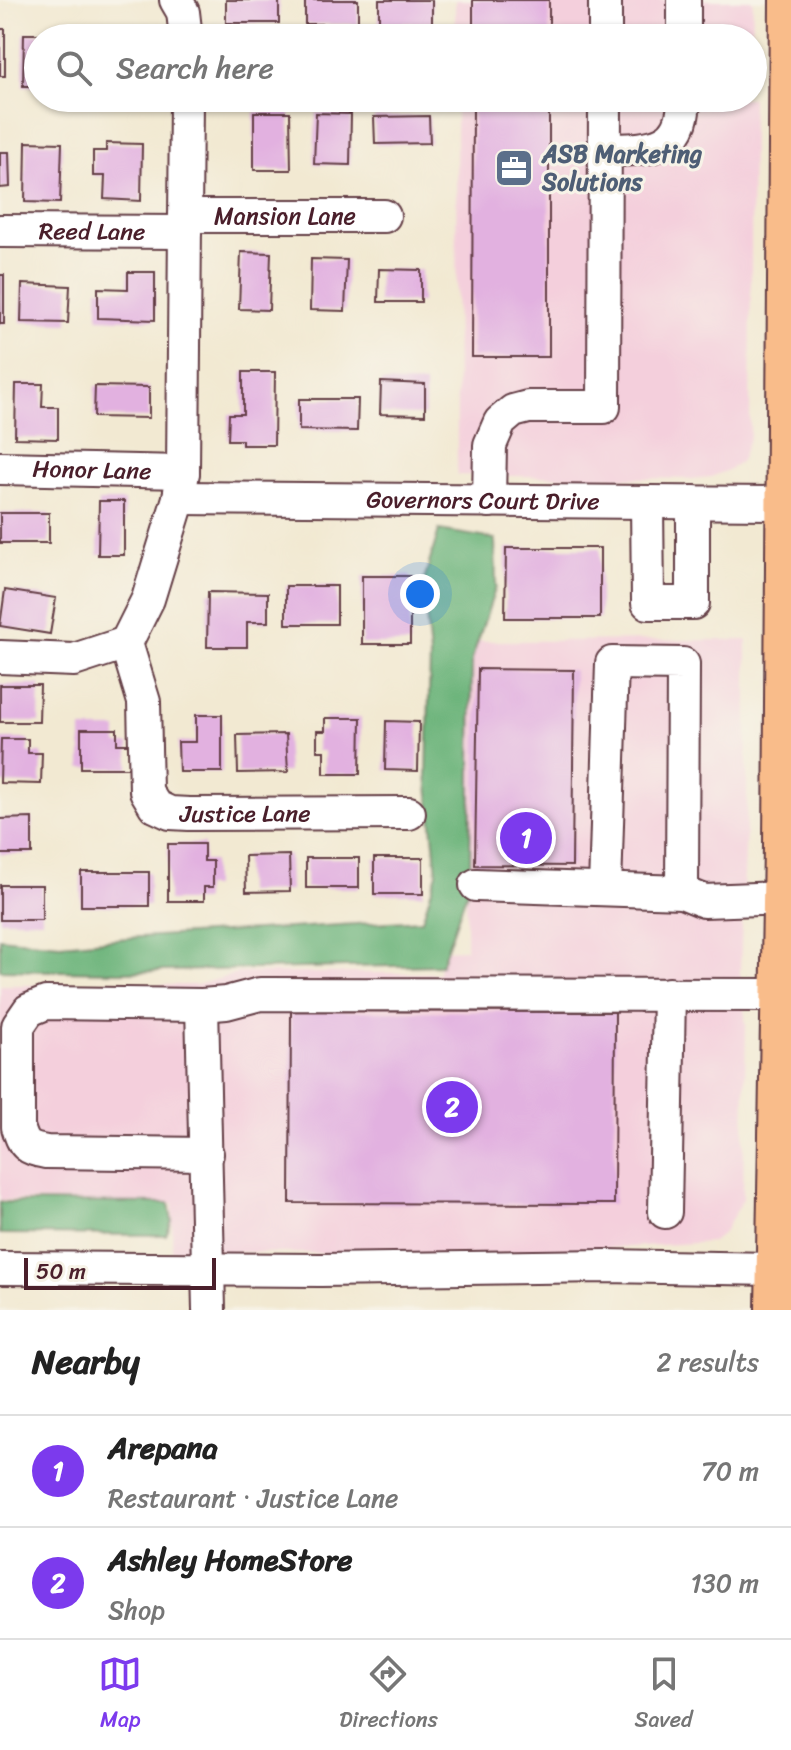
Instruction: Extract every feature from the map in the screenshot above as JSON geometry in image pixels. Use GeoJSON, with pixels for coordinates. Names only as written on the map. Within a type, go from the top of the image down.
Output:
{"type":"FeatureCollection","features":[{"type":"Feature","properties":{"kind":"main road"},"geometry":{"type":"LineString","coordinates":[[776,1310],[786,1270],[782,995],[790,0]]}},
{"type":"Feature","properties":{"kind":"street"},"geometry":{"type":"LineString","coordinates":[[176,0],[183,12],[184,24]]}},
{"type":"Feature","properties":{"kind":"street"},"geometry":{"type":"LineString","coordinates":[[605,0],[605,24]]}},
{"type":"Feature","properties":{"kind":"street"},"geometry":{"type":"LineString","coordinates":[[684,0],[684,24]]}},
{"type":"Feature","properties":{"kind":"street"},"geometry":{"type":"LineString","coordinates":[[0,657],[74,660],[126,643],[148,599],[181,485],[186,112]]}},
{"type":"Feature","properties":{"kind":"street"},"geometry":{"type":"LineString","coordinates":[[489,501],[490,445],[500,422],[513,411],[528,407],[604,407],[605,112]]}},
{"type":"Feature","properties":{"kind":"street"},"geometry":{"type":"LineString","coordinates":[[605,150],[650,149],[669,140],[676,133],[684,112]]}},
{"type":"Feature","properties":{"kind":"street","name":"Mansion Lane"},"geometry":{"type":"LineString","coordinates":[[185,224],[384,216]]}},
{"type":"Feature","properties":{"kind":"street","name":"Reed Lane"},"geometry":{"type":"LineString","coordinates":[[0,231],[185,224]]}},
{"type":"Feature","properties":{"kind":"street","name":"Honor Lane"},"geometry":{"type":"LineString","coordinates":[[0,468],[181,485]]}},
{"type":"Feature","properties":{"kind":"street","name":"Governors Court Drive"},"geometry":{"type":"LineString","coordinates":[[181,485],[489,501],[693,502],[788,506]]}},
{"type":"Feature","properties":{"kind":"street"},"geometry":{"type":"LineString","coordinates":[[647,502],[648,603],[693,603],[693,502]]}},
{"type":"Feature","properties":{"kind":"street","name":"Justice Lane"},"geometry":{"type":"LineString","coordinates":[[126,643],[144,702],[146,791],[155,806],[170,813],[189,814],[409,813]]}},
{"type":"Feature","properties":{"kind":"street"},"geometry":{"type":"LineString","coordinates":[[605,889],[612,663],[683,664],[682,892]]}},
{"type":"Feature","properties":{"kind":"street"},"geometry":{"type":"LineString","coordinates":[[476,885],[682,892],[704,901],[783,898]]}},
{"type":"Feature","properties":{"kind":"street"},"geometry":{"type":"LineString","coordinates":[[207,1154],[46,1152],[31,1149],[23,1141],[18,1127],[18,1026],[29,1010],[46,1003],[202,1005],[226,1003],[260,994],[782,995]]}},
{"type":"Feature","properties":{"kind":"street"},"geometry":{"type":"LineString","coordinates":[[665,1212],[669,994]]}},
{"type":"Feature","properties":{"kind":"street"},"geometry":{"type":"LineString","coordinates":[[202,1005],[209,1310]]}},
{"type":"Feature","properties":{"kind":"street"},"geometry":{"type":"LineString","coordinates":[[0,1268],[321,1270],[606,1266],[786,1270]]}},
{"type":"Feature","properties":{"kind":"shaded area"},"geometry":{"type":"Polygon","coordinates":[[[455,0],[753,0],[752,24],[455,24],[455,0]]]}},
{"type":"Feature","properties":{"kind":"shaded area"},"geometry":{"type":"Polygon","coordinates":[[[456,112],[752,112],[750,436],[741,461],[711,477],[694,479],[457,475],[456,112]]]}},
{"type":"Feature","properties":{"kind":"shaded area"},"geometry":{"type":"Polygon","coordinates":[[[747,640],[747,803],[740,971],[746,1026],[743,1199],[724,1232],[712,1242],[482,1256],[172,1251],[173,1203],[0,1200],[0,985],[197,985],[239,973],[439,973],[440,950],[466,949],[468,641],[747,640]]]}},
{"type":"Feature","properties":{"kind":"green space"},"geometry":{"type":"Polygon","coordinates":[[[439,530],[495,539],[496,586],[472,659],[470,883],[441,965],[119,972],[0,970],[0,938],[60,944],[422,920],[437,873],[427,776],[430,655],[423,584],[439,530]]]}},
{"type":"Feature","properties":{"kind":"green space"},"geometry":{"type":"Polygon","coordinates":[[[0,1202],[169,1203],[172,1221],[166,1235],[0,1234],[0,1202]]]}},
{"type":"Feature","properties":{"kind":"building"},"geometry":{"type":"Polygon","coordinates":[[[226,0],[279,0],[279,23],[226,23],[226,0]]]}},
{"type":"Feature","properties":{"kind":"building"},"geometry":{"type":"Polygon","coordinates":[[[305,0],[358,0],[358,24],[305,24],[305,0]]]}},
{"type":"Feature","properties":{"kind":"building"},"geometry":{"type":"Polygon","coordinates":[[[379,0],[432,0],[432,23],[379,23],[379,0]]]}},
{"type":"Feature","properties":{"kind":"building"},"geometry":{"type":"Polygon","coordinates":[[[473,0],[549,0],[549,24],[473,24],[473,0]]]}},
{"type":"Feature","properties":{"kind":"building"},"geometry":{"type":"Polygon","coordinates":[[[0,29],[5,29],[5,76],[0,76],[0,29]]]}},
{"type":"Feature","properties":{"kind":"building"},"geometry":{"type":"Polygon","coordinates":[[[254,112],[290,112],[291,170],[254,170],[254,112]]]}},
{"type":"Feature","properties":{"kind":"building"},"geometry":{"type":"Polygon","coordinates":[[[473,112],[549,112],[549,357],[472,357],[473,112]]]}},
{"type":"Feature","properties":{"kind":"building"},"geometry":{"type":"Polygon","coordinates":[[[316,113],[351,114],[350,165],[314,164],[316,113]]]}},
{"type":"Feature","properties":{"kind":"building"},"geometry":{"type":"Polygon","coordinates":[[[429,116],[430,143],[375,144],[374,117],[429,116]]]}},
{"type":"Feature","properties":{"kind":"building"},"geometry":{"type":"Polygon","coordinates":[[[26,142],[62,143],[60,203],[25,202],[26,142]]]}},
{"type":"Feature","properties":{"kind":"building"},"geometry":{"type":"Polygon","coordinates":[[[106,143],[142,144],[141,201],[104,199],[105,176],[93,176],[93,151],[106,151],[106,143]]]}},
{"type":"Feature","properties":{"kind":"building"},"geometry":{"type":"Polygon","coordinates":[[[0,152],[9,152],[10,187],[0,188],[0,152]]]}},
{"type":"Feature","properties":{"kind":"building"},"geometry":{"type":"Polygon","coordinates":[[[241,252],[271,253],[269,310],[239,309],[241,252]]]}},
{"type":"Feature","properties":{"kind":"building"},"geometry":{"type":"Polygon","coordinates":[[[311,259],[347,260],[345,311],[310,310],[311,259]]]}},
{"type":"Feature","properties":{"kind":"building"},"geometry":{"type":"Polygon","coordinates":[[[379,269],[421,270],[421,302],[378,302],[379,269]]]}},
{"type":"Feature","properties":{"kind":"building"},"geometry":{"type":"Polygon","coordinates":[[[128,272],[155,272],[155,320],[98,318],[98,288],[128,289],[128,272]]]}},
{"type":"Feature","properties":{"kind":"building"},"geometry":{"type":"Polygon","coordinates":[[[0,275],[4,275],[4,324],[0,324],[0,275]]]}},
{"type":"Feature","properties":{"kind":"building"},"geometry":{"type":"Polygon","coordinates":[[[22,284],[70,286],[68,323],[21,322],[22,284]]]}},
{"type":"Feature","properties":{"kind":"building"},"geometry":{"type":"Polygon","coordinates":[[[243,372],[275,372],[274,445],[242,445],[242,440],[228,440],[229,414],[243,414],[243,372]]]}},
{"type":"Feature","properties":{"kind":"building"},"geometry":{"type":"Polygon","coordinates":[[[381,382],[425,384],[425,415],[380,414],[381,382]]]}},
{"type":"Feature","properties":{"kind":"building"},"geometry":{"type":"Polygon","coordinates":[[[16,384],[43,384],[42,407],[58,407],[58,439],[15,438],[16,384]]]}},
{"type":"Feature","properties":{"kind":"building"},"geometry":{"type":"Polygon","coordinates":[[[95,386],[149,387],[149,418],[94,417],[95,386]]]}},
{"type":"Feature","properties":{"kind":"building"},"geometry":{"type":"Polygon","coordinates":[[[299,399],[358,399],[357,431],[299,430],[299,399]]]}},
{"type":"Feature","properties":{"kind":"building"},"geometry":{"type":"Polygon","coordinates":[[[99,501],[124,501],[124,555],[98,555],[99,501]]]}},
{"type":"Feature","properties":{"kind":"building"},"geometry":{"type":"Polygon","coordinates":[[[0,513],[49,513],[49,543],[0,543],[0,513]]]}},
{"type":"Feature","properties":{"kind":"building"},"geometry":{"type":"Polygon","coordinates":[[[506,548],[600,548],[600,618],[505,618],[506,548]]]}},
{"type":"Feature","properties":{"kind":"building"},"geometry":{"type":"Polygon","coordinates":[[[362,576],[410,576],[410,644],[362,644],[362,576]]]}},
{"type":"Feature","properties":{"kind":"building"},"geometry":{"type":"Polygon","coordinates":[[[286,586],[337,586],[337,624],[286,624],[286,586]]]}},
{"type":"Feature","properties":{"kind":"building"},"geometry":{"type":"Polygon","coordinates":[[[5,590],[56,598],[50,634],[0,626],[5,590]]]}},
{"type":"Feature","properties":{"kind":"building"},"geometry":{"type":"Polygon","coordinates":[[[208,592],[268,593],[268,622],[247,622],[247,647],[207,647],[208,592]]]}},
{"type":"Feature","properties":{"kind":"building"},"geometry":{"type":"Polygon","coordinates":[[[478,669],[574,670],[572,866],[475,865],[478,669]]]}},
{"type":"Feature","properties":{"kind":"building"},"geometry":{"type":"Polygon","coordinates":[[[0,685],[40,685],[39,722],[0,722],[0,685]]]}},
{"type":"Feature","properties":{"kind":"building"},"geometry":{"type":"Polygon","coordinates":[[[196,715],[222,715],[222,772],[179,772],[178,742],[196,742],[196,715]]]}},
{"type":"Feature","properties":{"kind":"building"},"geometry":{"type":"Polygon","coordinates":[[[325,718],[361,718],[360,774],[324,774],[324,751],[317,751],[317,731],[325,731],[325,718]]]}},
{"type":"Feature","properties":{"kind":"building"},"geometry":{"type":"Polygon","coordinates":[[[386,721],[419,722],[418,771],[385,770],[386,721]]]}},
{"type":"Feature","properties":{"kind":"building"},"geometry":{"type":"Polygon","coordinates":[[[81,729],[117,729],[117,744],[129,744],[129,768],[81,768],[81,729]]]}},
{"type":"Feature","properties":{"kind":"building"},"geometry":{"type":"Polygon","coordinates":[[[286,734],[288,772],[238,773],[237,735],[286,734]]]}},
{"type":"Feature","properties":{"kind":"building"},"geometry":{"type":"Polygon","coordinates":[[[1,739],[28,739],[28,753],[42,753],[41,784],[0,783],[1,739]]]}},
{"type":"Feature","properties":{"kind":"building"},"geometry":{"type":"Polygon","coordinates":[[[32,818],[32,854],[0,854],[0,819],[32,818]]]}},
{"type":"Feature","properties":{"kind":"building"},"geometry":{"type":"Polygon","coordinates":[[[168,844],[204,844],[204,861],[213,861],[213,887],[204,887],[204,901],[168,901],[168,844]]]}},
{"type":"Feature","properties":{"kind":"building"},"geometry":{"type":"Polygon","coordinates":[[[289,855],[290,891],[246,892],[245,856],[289,855]]]}},
{"type":"Feature","properties":{"kind":"building"},"geometry":{"type":"Polygon","coordinates":[[[306,858],[359,858],[359,888],[306,888],[306,858]]]}},
{"type":"Feature","properties":{"kind":"building"},"geometry":{"type":"Polygon","coordinates":[[[374,858],[423,858],[423,894],[374,894],[374,858]]]}},
{"type":"Feature","properties":{"kind":"building"},"geometry":{"type":"Polygon","coordinates":[[[81,872],[149,872],[149,906],[81,906],[81,872]]]}},
{"type":"Feature","properties":{"kind":"building"},"geometry":{"type":"Polygon","coordinates":[[[0,885],[42,885],[42,920],[0,920],[0,885]]]}},
{"type":"Feature","properties":{"kind":"building"},"geometry":{"type":"Polygon","coordinates":[[[291,1011],[615,1012],[614,1204],[290,1203],[291,1011]]]}},
{"type":"Feature","properties":{"kind":"place","name":"ASB Marketing Solutions"},"geometry":{"type":"Point","coordinates":[514,168]}},
{"type":"Feature","properties":{"kind":"place","name":"Arepana"},"geometry":{"type":"Point","coordinates":[526,838]}},
{"type":"Feature","properties":{"kind":"place","name":"Ashley HomeStore"},"geometry":{"type":"Point","coordinates":[452,1107]}}]}
